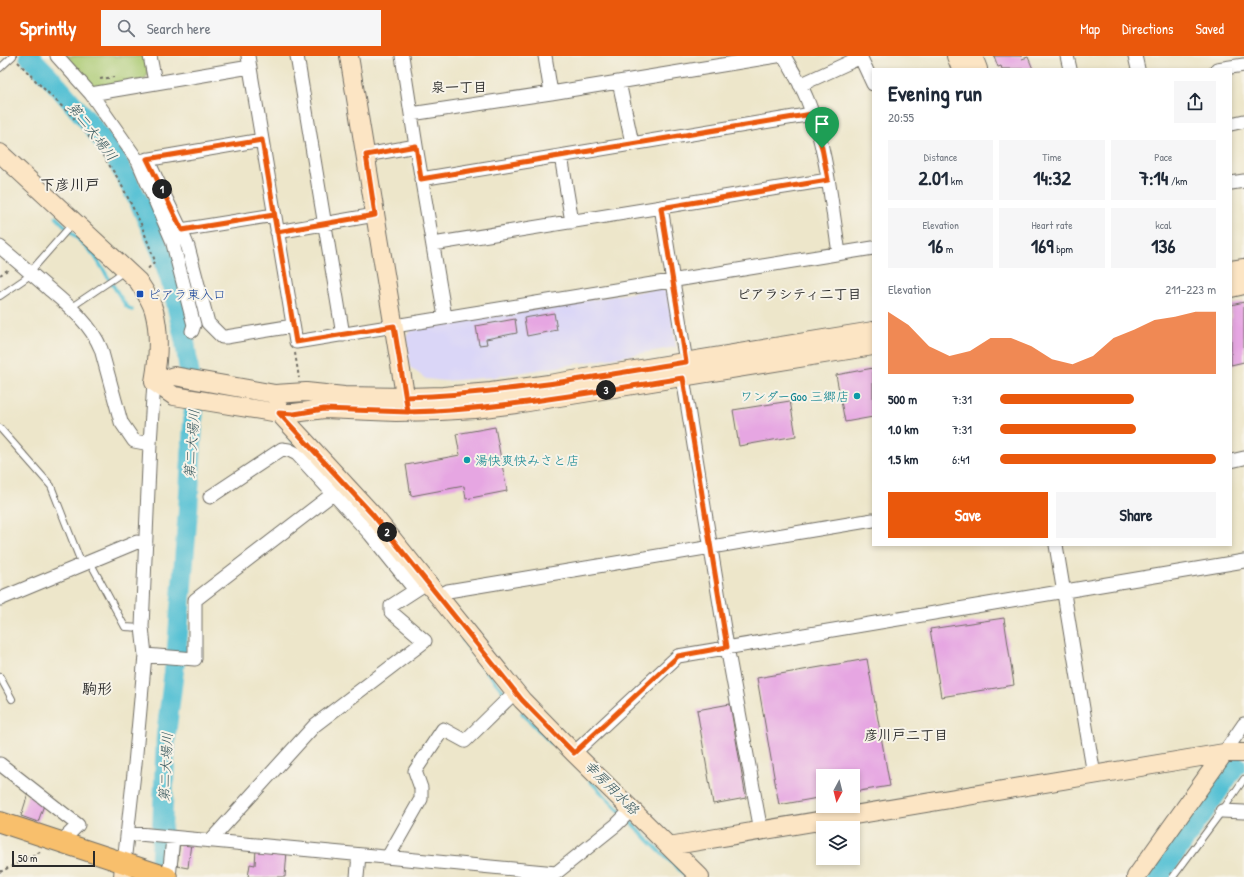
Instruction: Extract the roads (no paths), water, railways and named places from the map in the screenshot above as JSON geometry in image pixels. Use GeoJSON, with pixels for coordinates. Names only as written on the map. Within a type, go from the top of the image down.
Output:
{"type":"FeatureCollection","features":[{"type":"Feature","properties":{"kind":"main road"},"geometry":{"type":"LineString","coordinates":[[0,822],[61,842],[129,870],[168,877]]}},
{"type":"Feature","properties":{"kind":"street"},"geometry":{"type":"LineString","coordinates":[[57,56],[91,94],[142,160],[182,230],[188,247],[208,323],[222,337],[293,326]]}},
{"type":"Feature","properties":{"kind":"street"},"geometry":{"type":"LineString","coordinates":[[150,56],[155,82]]}},
{"type":"Feature","properties":{"kind":"street"},"geometry":{"type":"LineString","coordinates":[[297,56],[343,334]]}},
{"type":"Feature","properties":{"kind":"street"},"geometry":{"type":"LineString","coordinates":[[349,56],[407,404]]}},
{"type":"Feature","properties":{"kind":"street"},"geometry":{"type":"LineString","coordinates":[[402,56],[421,179],[445,317]]}},
{"type":"Feature","properties":{"kind":"street"},"geometry":{"type":"LineString","coordinates":[[544,56],[552,93]]}},
{"type":"Feature","properties":{"kind":"street"},"geometry":{"type":"LineString","coordinates":[[411,114],[552,93],[777,56]]}},
{"type":"Feature","properties":{"kind":"street"},"geometry":{"type":"LineString","coordinates":[[784,56],[800,85],[812,114],[822,148],[839,253]]}},
{"type":"Feature","properties":{"kind":"street"},"geometry":{"type":"LineString","coordinates":[[956,56],[961,68]]}},
{"type":"Feature","properties":{"kind":"street"},"geometry":{"type":"LineString","coordinates":[[973,56],[978,68]]}},
{"type":"Feature","properties":{"kind":"street"},"geometry":{"type":"LineString","coordinates":[[1067,56],[1070,68]]}},
{"type":"Feature","properties":{"kind":"street"},"geometry":{"type":"LineString","coordinates":[[1135,56],[1138,68]]}},
{"type":"Feature","properties":{"kind":"street"},"geometry":{"type":"LineString","coordinates":[[800,85],[861,57],[872,82]]}},
{"type":"Feature","properties":{"kind":"street"},"geometry":{"type":"LineString","coordinates":[[91,94],[155,82],[249,61],[296,342],[872,248]]}},
{"type":"Feature","properties":{"kind":"street"},"geometry":{"type":"LineString","coordinates":[[1222,68],[1244,64]]}},
{"type":"Feature","properties":{"kind":"street"},"geometry":{"type":"LineString","coordinates":[[619,82],[632,143]]}},
{"type":"Feature","properties":{"kind":"street"},"geometry":{"type":"LineString","coordinates":[[421,179],[812,114]]}},
{"type":"Feature","properties":{"kind":"street"},"geometry":{"type":"LineString","coordinates":[[1232,124],[1244,122]]}},
{"type":"Feature","properties":{"kind":"street"},"geometry":{"type":"LineString","coordinates":[[142,160],[262,140]]}},
{"type":"Feature","properties":{"kind":"street"},"geometry":{"type":"LineString","coordinates":[[366,155],[416,146]]}},
{"type":"Feature","properties":{"kind":"street"},"geometry":{"type":"LineString","coordinates":[[0,153],[69,227],[146,292],[154,310],[158,335],[158,352],[154,382],[150,444],[142,628],[151,655],[128,833],[129,870]]}},
{"type":"Feature","properties":{"kind":"street"},"geometry":{"type":"LineString","coordinates":[[561,156],[572,222]]}},
{"type":"Feature","properties":{"kind":"street"},"geometry":{"type":"LineString","coordinates":[[142,160],[150,192],[172,240],[194,325],[192,331]]}},
{"type":"Feature","properties":{"kind":"street"},"geometry":{"type":"LineString","coordinates":[[433,244],[828,180]]}},
{"type":"Feature","properties":{"kind":"street"},"geometry":{"type":"LineString","coordinates":[[1232,183],[1244,181]]}},
{"type":"Feature","properties":{"kind":"street"},"geometry":{"type":"LineString","coordinates":[[661,208],[673,280],[684,370],[727,647],[761,831]]}},
{"type":"Feature","properties":{"kind":"street"},"geometry":{"type":"LineString","coordinates":[[182,230],[274,215]]}},
{"type":"Feature","properties":{"kind":"street"},"geometry":{"type":"LineString","coordinates":[[277,232],[375,215]]}},
{"type":"Feature","properties":{"kind":"street"},"geometry":{"type":"LineString","coordinates":[[0,247],[70,308],[90,329],[98,341],[121,422],[134,441],[150,444]]}},
{"type":"Feature","properties":{"kind":"street"},"geometry":{"type":"LineString","coordinates":[[1232,270],[1244,268]]}},
{"type":"Feature","properties":{"kind":"street"},"geometry":{"type":"LineString","coordinates":[[1232,288],[1244,285]]}},
{"type":"Feature","properties":{"kind":"street"},"geometry":{"type":"LineString","coordinates":[[154,382],[174,376],[276,394],[306,392],[407,404],[475,409],[516,404],[872,331]]}},
{"type":"Feature","properties":{"kind":"street"},"geometry":{"type":"LineString","coordinates":[[684,370],[872,346]]}},
{"type":"Feature","properties":{"kind":"street"},"geometry":{"type":"LineString","coordinates":[[154,382],[174,396],[279,413],[294,414],[324,409],[407,404]]}},
{"type":"Feature","properties":{"kind":"street"},"geometry":{"type":"LineString","coordinates":[[276,394],[279,413],[373,515],[427,589],[512,695],[574,753],[627,815],[669,846],[700,877]]}},
{"type":"Feature","properties":{"kind":"street"},"geometry":{"type":"LineString","coordinates":[[210,497],[282,449],[289,450],[297,454],[370,534],[427,589]]}},
{"type":"Feature","properties":{"kind":"street"},"geometry":{"type":"LineString","coordinates":[[1232,461],[1244,458]]}},
{"type":"Feature","properties":{"kind":"street"},"geometry":{"type":"LineString","coordinates":[[151,655],[195,659],[195,600],[334,493]]}},
{"type":"Feature","properties":{"kind":"street"},"geometry":{"type":"LineString","coordinates":[[210,841],[316,725],[425,641],[391,612],[391,606],[427,589],[448,591],[872,520]]}},
{"type":"Feature","properties":{"kind":"street"},"geometry":{"type":"LineString","coordinates":[[0,599],[137,542],[146,544]]}},
{"type":"Feature","properties":{"kind":"street"},"geometry":{"type":"LineString","coordinates":[[1056,546],[1094,775]]}},
{"type":"Feature","properties":{"kind":"street"},"geometry":{"type":"LineString","coordinates":[[574,753],[678,656],[1244,561]]}},
{"type":"Feature","properties":{"kind":"street"},"geometry":{"type":"LineString","coordinates":[[388,857],[421,799],[421,788],[415,771],[443,729],[465,741],[512,695]]}},
{"type":"Feature","properties":{"kind":"street"},"geometry":{"type":"LineString","coordinates":[[1136,877],[1244,724]]}},
{"type":"Feature","properties":{"kind":"street"},"geometry":{"type":"LineString","coordinates":[[669,846],[1224,753],[1244,753]]}},
{"type":"Feature","properties":{"kind":"street"},"geometry":{"type":"LineString","coordinates":[[0,764],[78,825],[61,842]]}},
{"type":"Feature","properties":{"kind":"street"},"geometry":{"type":"LineString","coordinates":[[1222,811],[1244,812]]}},
{"type":"Feature","properties":{"kind":"street"},"geometry":{"type":"LineString","coordinates":[[128,833],[556,872],[627,815]]}},
{"type":"Feature","properties":{"kind":"street"},"geometry":{"type":"LineString","coordinates":[[168,877],[173,838]]}},
{"type":"Feature","properties":{"kind":"street"},"geometry":{"type":"LineString","coordinates":[[357,877],[359,854]]}},
{"type":"Feature","properties":{"kind":"lane"},"geometry":{"type":"LineString","coordinates":[[0,68],[13,56]]}},
{"type":"Feature","properties":{"kind":"lane"},"geometry":{"type":"LineString","coordinates":[[0,296],[31,273],[69,227]]}},
{"type":"Feature","properties":{"kind":"lane"},"geometry":{"type":"LineString","coordinates":[[70,308],[106,284],[126,276]]}},
{"type":"Feature","properties":{"kind":"lane"},"geometry":{"type":"LineString","coordinates":[[0,428],[51,486],[86,563],[125,627],[142,628]]}},
{"type":"Feature","properties":{"kind":"lane"},"geometry":{"type":"LineString","coordinates":[[0,677],[12,699]]}},
{"type":"Feature","properties":{"kind":"lane"},"geometry":{"type":"LineString","coordinates":[[1173,877],[1244,779]]}},
{"type":"Feature","properties":{"kind":"waterway","name":"第二大場川"},"geometry":{"type":"LineString","coordinates":[[29,56],[48,75],[92,126],[116,159],[140,204],[162,254],[172,286],[185,342],[194,406],[188,511],[177,647],[166,735],[160,877]]}},
{"type":"Feature","properties":{"kind":"waterway","name":"幸房用水路"},"geometry":{"type":"LineString","coordinates":[[56,217],[94,255],[126,306],[132,310]]}},
{"type":"Feature","properties":{"kind":"waterway","name":"幸房用水路"},"geometry":{"type":"LineString","coordinates":[[289,437],[295,444]]}},
{"type":"Feature","properties":{"kind":"waterway","name":"幸房用水路"},"geometry":{"type":"LineString","coordinates":[[463,640],[504,692]]}},
{"type":"Feature","properties":{"kind":"waterway","name":"幸房用水路"},"geometry":{"type":"LineString","coordinates":[[522,713],[551,743]]}},
{"type":"Feature","properties":{"kind":"waterway"},"geometry":{"type":"LineString","coordinates":[[1159,877],[1236,765]]}},
{"type":"Feature","properties":{"kind":"waterway","name":"幸房用水路"},"geometry":{"type":"LineString","coordinates":[[590,781],[656,848],[684,874]]}},
{"type":"Feature","properties":{"kind":"place","name":"ピアラ東入口"},"geometry":{"type":"Point","coordinates":[140,294]}},
{"type":"Feature","properties":{"kind":"place","name":"ワンダーGoo 三郷店"},"geometry":{"type":"Point","coordinates":[857,396]}},
{"type":"Feature","properties":{"kind":"place","name":"湯快爽快みさと店"},"geometry":{"type":"Point","coordinates":[467,460]}},
{"type":"Feature","properties":{"kind":"district","name":"泉一丁目"},"geometry":{"type":"Point","coordinates":[459,86]}},
{"type":"Feature","properties":{"kind":"district","name":"下彦川戸"},"geometry":{"type":"Point","coordinates":[70,184]}},
{"type":"Feature","properties":{"kind":"district","name":"ピアラシティ二丁目"},"geometry":{"type":"Point","coordinates":[799,293]}},
{"type":"Feature","properties":{"kind":"district","name":"駒形"},"geometry":{"type":"Point","coordinates":[97,688]}},
{"type":"Feature","properties":{"kind":"district","name":"彦川戸二丁目"},"geometry":{"type":"Point","coordinates":[906,734]}}]}
